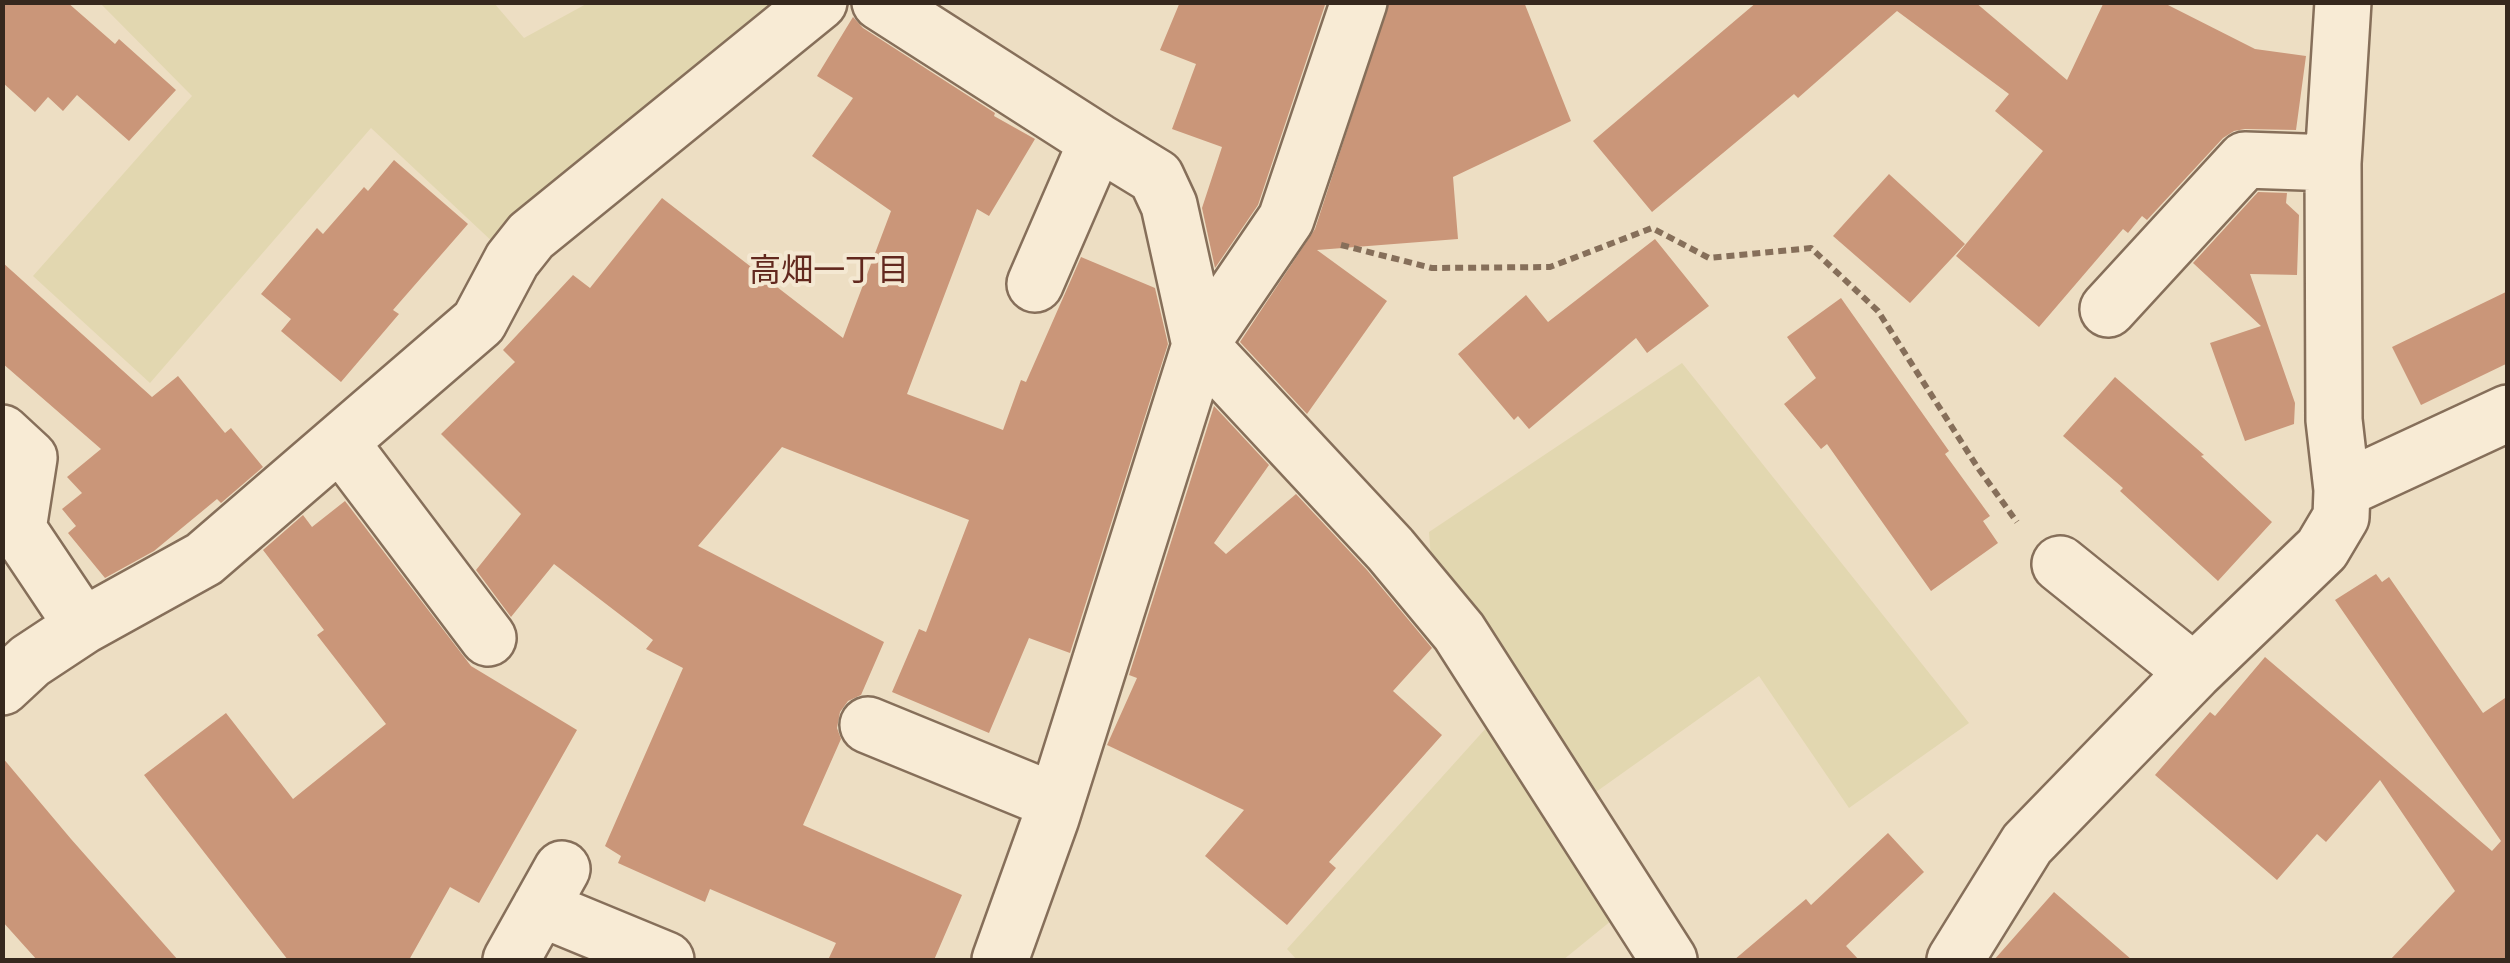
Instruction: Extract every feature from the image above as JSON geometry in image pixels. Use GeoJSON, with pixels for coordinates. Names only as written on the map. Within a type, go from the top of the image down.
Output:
{"type":"FeatureCollection","features":[{"type":"Feature","properties":{"kind":"street"},"geometry":{"type":"LineString","coordinates":[[2,688],[30,660],[204,559],[479,322],[512,260],[531,236],[819,2]]}},
{"type":"Feature","properties":{"kind":"street"},"geometry":{"type":"LineString","coordinates":[[880,2],[1156,177],[1169,206],[1200,345],[1390,549],[1460,632],[1670,960]]}},
{"type":"Feature","properties":{"kind":"street"},"geometry":{"type":"LineString","coordinates":[[1006,957],[1200,345],[1286,218],[1360,2]]}},
{"type":"Feature","properties":{"kind":"street"},"geometry":{"type":"LineString","coordinates":[[1954,960],[2027,844],[2194,672],[2322,549],[2341,516],[2334,420],[2333,163],[2344,2]]}},
{"type":"Feature","properties":{"kind":"street"},"geometry":{"type":"LineString","coordinates":[[1035,284],[1097,141]]}},
{"type":"Feature","properties":{"kind":"street"},"geometry":{"type":"LineString","coordinates":[[2108,308],[2245,160],[2333,163]]}},
{"type":"Feature","properties":{"kind":"street"},"geometry":{"type":"LineString","coordinates":[[2342,490],[2508,413]]}},
{"type":"Feature","properties":{"kind":"street"},"geometry":{"type":"LineString","coordinates":[[2,433],[29,458],[18,530],[84,626]]}},
{"type":"Feature","properties":{"kind":"street"},"geometry":{"type":"LineString","coordinates":[[340,442],[488,638]]}},
{"type":"Feature","properties":{"kind":"street"},"geometry":{"type":"LineString","coordinates":[[2060,564],[2194,672]]}},
{"type":"Feature","properties":{"kind":"street"},"geometry":{"type":"LineString","coordinates":[[868,725],[1056,802]]}},
{"type":"Feature","properties":{"kind":"street"},"geometry":{"type":"LineString","coordinates":[[510,960],[551,888],[666,960]]}},
{"type":"Feature","properties":{"kind":"path"},"geometry":{"type":"LineString","coordinates":[[1286,218],[1342,246],[1432,268],[1550,267],[1652,228],[1709,258],[1811,248],[1878,311],[2013,518],[2060,564]]}},
{"type":"Feature","properties":{"kind":"shaded area"},"geometry":{"type":"Polygon","coordinates":[[[100,3],[494,3],[524,38],[588,3],[819,3],[512,260],[371,128],[150,383],[33,276],[192,96],[100,3]]]}},
{"type":"Feature","properties":{"kind":"shaded area"},"geometry":{"type":"Polygon","coordinates":[[[1682,363],[1969,723],[1849,808],[1759,676],[1572,809],[1633,903],[1563,960],[1297,960],[1287,949],[1505,707],[1434,599],[1429,532],[1682,363]]]}},
{"type":"Feature","properties":{"kind":"building"},"geometry":{"type":"Polygon","coordinates":[[[2,2],[67,2],[115,44],[119,39],[176,90],[129,141],[77,95],[63,111],[48,97],[35,112],[2,82],[2,2]]]}},
{"type":"Feature","properties":{"kind":"building"},"geometry":{"type":"Polygon","coordinates":[[[1180,2],[1326,2],[1258,205],[1215,268],[1202,208],[1222,147],[1172,129],[1196,64],[1160,50],[1180,2]]]}},
{"type":"Feature","properties":{"kind":"building"},"geometry":{"type":"Polygon","coordinates":[[[1389,2],[1524,2],[1571,121],[1453,177],[1458,239],[1317,250],[1387,301],[1307,414],[1240,342],[1315,229],[1389,2]]]}},
{"type":"Feature","properties":{"kind":"building"},"geometry":{"type":"Polygon","coordinates":[[[1757,2],[1975,2],[2067,80],[2104,2],[2162,2],[2255,49],[2306,56],[2296,130],[2245,129],[2223,138],[2147,220],[2142,216],[2128,233],[2123,229],[2039,327],[1956,256],[2043,151],[1995,111],[2009,94],[1897,11],[1798,98],[1794,94],[1652,212],[1593,141],[1757,2]]]}},
{"type":"Feature","properties":{"kind":"building"},"geometry":{"type":"Polygon","coordinates":[[[853,17],[863,28],[995,113],[994,116],[1035,139],[989,216],[977,209],[907,394],[1003,430],[1021,380],[1026,382],[1081,257],[1155,288],[1168,344],[1070,653],[1029,638],[989,733],[892,692],[919,629],[926,632],[969,520],[782,447],[698,546],[884,642],[861,695],[848,701],[840,712],[837,728],[841,739],[803,825],[962,895],[934,960],[828,960],[836,943],[710,889],[705,902],[618,863],[621,856],[605,846],[683,668],[646,649],[653,640],[554,564],[511,617],[476,570],[521,514],[441,434],[515,362],[503,350],[573,275],[590,288],[662,198],[843,338],[891,211],[812,156],[853,98],[817,76],[853,17]]]}},
{"type":"Feature","properties":{"kind":"building"},"geometry":{"type":"Polygon","coordinates":[[[394,160],[468,224],[393,310],[399,314],[341,382],[281,331],[291,319],[261,294],[317,228],[323,234],[394,160]]]}},
{"type":"Feature","properties":{"kind":"building"},"geometry":{"type":"Polygon","coordinates":[[[1889,174],[1965,244],[1910,303],[1833,236],[1889,174]]]}},
{"type":"Feature","properties":{"kind":"building"},"geometry":{"type":"Polygon","coordinates":[[[2258,192],[2287,193],[2286,203],[2299,215],[2297,275],[2250,274],[2295,403],[2294,424],[2245,441],[2210,343],[2261,326],[2193,263],[2258,192]]]}},
{"type":"Feature","properties":{"kind":"building"},"geometry":{"type":"Polygon","coordinates":[[[1655,239],[1709,306],[1647,353],[1636,338],[1529,429],[1518,416],[1514,420],[1458,354],[1526,295],[1548,322],[1655,239]]]}},
{"type":"Feature","properties":{"kind":"building"},"geometry":{"type":"Polygon","coordinates":[[[2,262],[152,397],[178,376],[225,433],[231,428],[263,467],[154,551],[105,578],[68,533],[76,526],[62,509],[82,493],[67,477],[101,449],[2,363],[2,262]]]}},
{"type":"Feature","properties":{"kind":"building"},"geometry":{"type":"Polygon","coordinates":[[[2508,291],[2508,363],[2421,405],[2392,347],[2508,291]]]}},
{"type":"Feature","properties":{"kind":"building"},"geometry":{"type":"Polygon","coordinates":[[[1841,298],[1990,516],[1983,521],[1998,543],[1931,591],[1827,444],[1821,449],[1784,404],[1816,378],[1787,337],[1841,298]]]}},
{"type":"Feature","properties":{"kind":"building"},"geometry":{"type":"Polygon","coordinates":[[[2115,377],[2204,455],[2201,456],[2272,522],[2218,581],[2120,491],[2123,488],[2063,436],[2115,377]]]}},
{"type":"Feature","properties":{"kind":"building"},"geometry":{"type":"Polygon","coordinates":[[[1214,406],[1269,465],[1214,543],[1226,554],[1296,494],[1432,648],[1393,691],[1442,735],[1329,862],[1336,868],[1287,925],[1205,856],[1244,810],[1107,745],[1137,678],[1129,675],[1214,406]]]}},
{"type":"Feature","properties":{"kind":"building"},"geometry":{"type":"Polygon","coordinates":[[[345,501],[471,666],[577,730],[479,903],[450,887],[409,960],[288,960],[144,775],[226,713],[293,799],[386,724],[317,635],[324,630],[263,550],[303,515],[312,527],[345,501]]]}},
{"type":"Feature","properties":{"kind":"building"},"geometry":{"type":"Polygon","coordinates":[[[2376,574],[2382,582],[2389,577],[2483,713],[2508,696],[2508,960],[2390,960],[2455,891],[2380,780],[2326,842],[2317,834],[2277,880],[2155,775],[2210,712],[2215,716],[2265,657],[2492,851],[2501,841],[2335,600],[2376,574]]]}},
{"type":"Feature","properties":{"kind":"building"},"geometry":{"type":"Polygon","coordinates":[[[2,757],[178,960],[37,960],[2,921],[2,757]]]}},
{"type":"Feature","properties":{"kind":"building"},"geometry":{"type":"Polygon","coordinates":[[[1888,833],[1924,872],[1846,946],[1859,960],[1734,960],[1806,899],[1811,905],[1888,833]]]}},
{"type":"Feature","properties":{"kind":"building"},"geometry":{"type":"Polygon","coordinates":[[[2054,892],[2132,960],[1994,960],[2054,892]]]}},
{"type":"Feature","properties":{"kind":"district","name":"高畑一丁目"},"geometry":{"type":"Point","coordinates":[829,275]}}]}
